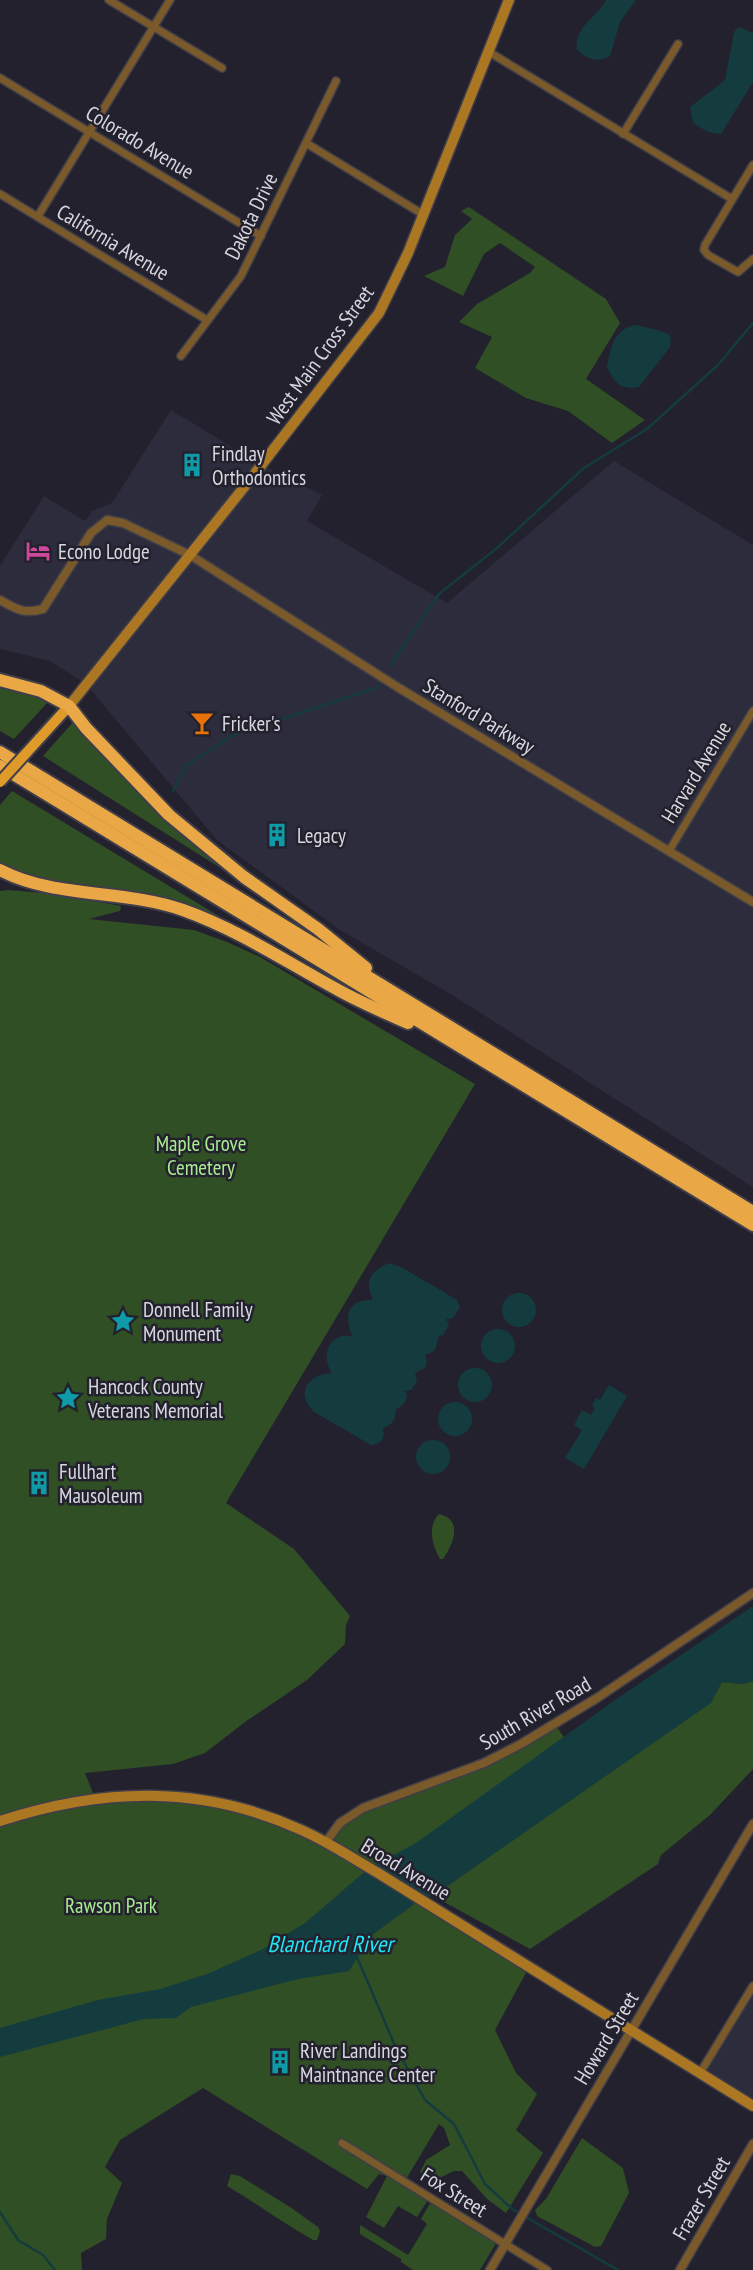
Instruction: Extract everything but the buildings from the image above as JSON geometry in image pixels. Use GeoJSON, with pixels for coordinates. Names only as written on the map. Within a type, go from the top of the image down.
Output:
{"type":"FeatureCollection","features":[{"type":"Feature","properties":{"kind":"highway"},"geometry":{"type":"LineString","coordinates":[[0,680],[41,691],[69,706],[86,728],[169,815],[244,877],[318,929],[374,975],[421,1004],[448,1026]]}},
{"type":"Feature","properties":{"kind":"highway","name":"West Main Cross Street"},"geometry":{"type":"LineString","coordinates":[[0,782],[69,706]]}},
{"type":"Feature","properties":{"kind":"highway"},"geometry":{"type":"LineString","coordinates":[[0,752],[753,1212]]}},
{"type":"Feature","properties":{"kind":"highway"},"geometry":{"type":"LineString","coordinates":[[0,766],[753,1225]]}},
{"type":"Feature","properties":{"kind":"highway"},"geometry":{"type":"LineString","coordinates":[[0,870],[30,883],[134,897],[181,910],[266,948],[340,991],[458,1046]]}},
{"type":"Feature","properties":{"kind":"main road","name":"West Main Cross Street"},"geometry":{"type":"LineString","coordinates":[[69,706],[370,327],[395,284],[509,0]]}},
{"type":"Feature","properties":{"kind":"main road","name":"Broad Avenue"},"geometry":{"type":"LineString","coordinates":[[0,1821],[66,1803],[139,1795],[178,1797],[259,1813],[326,1842],[753,2106]]}},
{"type":"Feature","properties":{"kind":"street"},"geometry":{"type":"LineString","coordinates":[[109,0],[222,68]]}},
{"type":"Feature","properties":{"kind":"street"},"geometry":{"type":"LineString","coordinates":[[38,216],[170,0]]}},
{"type":"Feature","properties":{"kind":"street"},"geometry":{"type":"LineString","coordinates":[[623,134],[678,44]]}},
{"type":"Feature","properties":{"kind":"street"},"geometry":{"type":"LineString","coordinates":[[488,52],[733,200]]}},
{"type":"Feature","properties":{"kind":"street","name":"Colorado Avenue"},"geometry":{"type":"LineString","coordinates":[[0,78],[261,236]]}},
{"type":"Feature","properties":{"kind":"street","name":"Dakota Drive"},"geometry":{"type":"LineString","coordinates":[[181,356],[241,276],[335,81]]}},
{"type":"Feature","properties":{"kind":"street"},"geometry":{"type":"LineString","coordinates":[[306,143],[424,215]]}},
{"type":"Feature","properties":{"kind":"street"},"geometry":{"type":"LineString","coordinates":[[753,165],[704,250],[738,272],[753,259]]}},
{"type":"Feature","properties":{"kind":"street","name":"California Avenue"},"geometry":{"type":"LineString","coordinates":[[0,194],[207,320]]}},
{"type":"Feature","properties":{"kind":"street","name":"Stanford Parkway"},"geometry":{"type":"LineString","coordinates":[[0,600],[17,610],[28,612],[43,608],[91,533],[107,520],[123,523],[190,555],[399,688],[753,902]]}},
{"type":"Feature","properties":{"kind":"street","name":"Harvard Avenue"},"geometry":{"type":"LineString","coordinates":[[669,851],[753,711]]}},
{"type":"Feature","properties":{"kind":"street","name":"South River Road"},"geometry":{"type":"LineString","coordinates":[[326,1842],[340,1823],[363,1808],[484,1763],[522,1744],[597,1698],[753,1593]]}},
{"type":"Feature","properties":{"kind":"street","name":"Howard Street"},"geometry":{"type":"LineString","coordinates":[[490,2270],[753,1824]]}},
{"type":"Feature","properties":{"kind":"street"},"geometry":{"type":"LineString","coordinates":[[700,2073],[753,1986]]}},
{"type":"Feature","properties":{"kind":"street","name":"Fox Street"},"geometry":{"type":"LineString","coordinates":[[342,2143],[547,2270]]}},
{"type":"Feature","properties":{"kind":"street","name":"Frazer Street"},"geometry":{"type":"LineString","coordinates":[[680,2270],[753,2144]]}},
{"type":"Feature","properties":{"kind":"shaded area"},"geometry":{"type":"Polygon","coordinates":[[[171,410],[263,466],[322,495],[307,521],[447,603],[614,461],[753,545],[753,1187],[454,996],[340,930],[217,840],[86,684],[50,661],[0,649],[0,566],[44,496],[85,521],[92,511],[112,503],[171,410]]]}},
{"type":"Feature","properties":{"kind":"shaded area"},"geometry":{"type":"Polygon","coordinates":[[[753,1984],[753,2106],[700,2073],[753,1984]]]}},
{"type":"Feature","properties":{"kind":"green space"},"geometry":{"type":"Polygon","coordinates":[[[469,207],[606,299],[620,323],[586,379],[645,420],[612,443],[568,411],[526,398],[475,368],[492,337],[459,322],[477,304],[530,273],[535,267],[500,243],[484,254],[463,296],[424,276],[445,267],[455,235],[472,219],[461,211],[469,207]]]}},
{"type":"Feature","properties":{"kind":"green space"},"geometry":{"type":"Polygon","coordinates":[[[0,684],[44,698],[47,703],[14,739],[0,731],[0,684]]]}},
{"type":"Feature","properties":{"kind":"green space"},"geometry":{"type":"Polygon","coordinates":[[[74,721],[238,879],[43,756],[74,721]]]}},
{"type":"Feature","properties":{"kind":"green space"},"geometry":{"type":"Polygon","coordinates":[[[12,791],[237,927],[139,894],[28,877],[0,864],[0,805],[12,791]]]}},
{"type":"Feature","properties":{"kind":"green space"},"geometry":{"type":"Polygon","coordinates":[[[0,891],[55,894],[121,906],[120,911],[89,919],[194,930],[227,942],[260,957],[475,1084],[226,1503],[294,1549],[350,1616],[346,1625],[345,1644],[307,1680],[205,1753],[173,1764],[85,1773],[95,1798],[178,1797],[243,1808],[326,1842],[340,1823],[363,1808],[484,1763],[555,1724],[579,1760],[402,1888],[529,1967],[495,2030],[516,2073],[537,2094],[516,2130],[543,2153],[506,2213],[487,2199],[462,2171],[454,2171],[433,2181],[420,2172],[426,2160],[450,2145],[444,2128],[439,2124],[405,2181],[430,2197],[417,2217],[398,2206],[384,2228],[366,2217],[387,2176],[379,2174],[367,2189],[203,2088],[120,2140],[105,2167],[122,2183],[107,2219],[106,2239],[81,2253],[82,2270],[0,2270],[0,891]]]}},
{"type":"Feature","properties":{"kind":"green space"},"geometry":{"type":"Polygon","coordinates":[[[439,1514],[452,1521],[454,1527],[453,1540],[443,1559],[437,1554],[432,1536],[433,1524],[439,1514]]]}},
{"type":"Feature","properties":{"kind":"green space"},"geometry":{"type":"Polygon","coordinates":[[[753,1681],[753,1769],[710,1815],[661,1855],[658,1864],[530,1949],[433,1896],[648,1745],[721,1682],[743,1684],[753,1681]]]}},
{"type":"Feature","properties":{"kind":"green space"},"geometry":{"type":"Polygon","coordinates":[[[582,2138],[623,2168],[629,2193],[601,2246],[595,2247],[537,2216],[535,2210],[546,2199],[582,2138]]]}},
{"type":"Feature","properties":{"kind":"green space"},"geometry":{"type":"Polygon","coordinates":[[[231,2174],[240,2176],[318,2227],[320,2231],[317,2240],[227,2186],[231,2174]]]}},
{"type":"Feature","properties":{"kind":"green space"},"geometry":{"type":"Polygon","coordinates":[[[436,2201],[498,2240],[480,2270],[413,2270],[401,2262],[401,2259],[360,2234],[360,2225],[408,2255],[427,2224],[421,2219],[429,2205],[436,2201]]]}},
{"type":"Feature","properties":{"kind":"water"},"geometry":{"type":"Polygon","coordinates":[[[606,0],[636,0],[620,22],[610,56],[593,59],[584,56],[577,49],[577,41],[582,28],[606,0]]]}},
{"type":"Feature","properties":{"kind":"water"},"geometry":{"type":"Polygon","coordinates":[[[739,27],[753,33],[753,82],[721,134],[708,132],[693,123],[690,107],[725,80],[734,32],[739,27]]]}},
{"type":"Feature","properties":{"kind":"water"},"geometry":{"type":"Polygon","coordinates":[[[635,325],[669,334],[671,340],[670,347],[639,387],[627,387],[615,381],[607,367],[618,335],[635,325]]]}},
{"type":"Feature","properties":{"kind":"water"},"geometry":{"type":"Polygon","coordinates":[[[389,1263],[401,1267],[457,1300],[460,1307],[453,1318],[446,1319],[449,1325],[443,1335],[439,1336],[435,1350],[425,1355],[425,1368],[415,1373],[417,1381],[411,1390],[405,1391],[407,1395],[402,1405],[396,1409],[392,1423],[383,1428],[382,1440],[371,1445],[314,1412],[305,1398],[305,1391],[307,1385],[317,1377],[332,1373],[327,1358],[328,1348],[343,1336],[352,1336],[348,1322],[350,1310],[364,1300],[373,1300],[369,1287],[370,1277],[377,1269],[389,1263]]]}},
{"type":"Feature","properties":{"kind":"water"},"geometry":{"type":"Polygon","coordinates":[[[519,1293],[531,1298],[536,1310],[531,1322],[519,1327],[507,1322],[502,1310],[507,1298],[519,1293]]]}},
{"type":"Feature","properties":{"kind":"water"},"geometry":{"type":"Polygon","coordinates":[[[498,1329],[510,1334],[515,1346],[510,1358],[498,1363],[486,1358],[481,1346],[486,1334],[498,1329]]]}},
{"type":"Feature","properties":{"kind":"water"},"geometry":{"type":"Polygon","coordinates":[[[475,1368],[487,1373],[492,1385],[487,1397],[475,1402],[463,1397],[458,1385],[463,1373],[475,1368]]]}},
{"type":"Feature","properties":{"kind":"water"},"geometry":{"type":"Polygon","coordinates":[[[609,1385],[627,1396],[584,1469],[565,1458],[582,1430],[574,1425],[582,1410],[591,1415],[596,1398],[600,1400],[609,1385]]]}},
{"type":"Feature","properties":{"kind":"water"},"geometry":{"type":"Polygon","coordinates":[[[455,1402],[467,1407],[472,1419],[467,1431],[455,1436],[443,1431],[438,1419],[443,1407],[455,1402]]]}},
{"type":"Feature","properties":{"kind":"water"},"geometry":{"type":"Polygon","coordinates":[[[433,1440],[445,1445],[450,1457],[445,1469],[433,1474],[421,1469],[416,1457],[421,1445],[433,1440]]]}},
{"type":"Feature","properties":{"kind":"water","name":"Blanchard River"},"geometry":{"type":"Polygon","coordinates":[[[753,1606],[753,1681],[743,1684],[722,1682],[711,1703],[433,1896],[418,1898],[413,1905],[371,1936],[349,1971],[298,1979],[191,2007],[176,2018],[144,2019],[0,2057],[0,2028],[98,2000],[160,1989],[207,1974],[263,1949],[305,1923],[369,1868],[416,1843],[615,1700],[753,1606]]]}},
{"type":"Feature","properties":{"kind":"waterway"},"geometry":{"type":"LineString","coordinates":[[390,666],[439,594],[497,548],[584,468],[647,429],[718,365],[753,323]]}},
{"type":"Feature","properties":{"kind":"waterway"},"geometry":{"type":"LineString","coordinates":[[173,791],[186,766],[233,735],[379,685]]}},
{"type":"Feature","properties":{"kind":"waterway"},"geometry":{"type":"LineString","coordinates":[[357,1957],[396,2048],[425,2100],[454,2124],[485,2184],[512,2209],[618,2270]]}},
{"type":"Feature","properties":{"kind":"waterway"},"geometry":{"type":"LineString","coordinates":[[0,2212],[18,2240],[43,2255],[55,2270]]}},
{"type":"Feature","properties":{"kind":"place","name":"Findlay Orthodontics"},"geometry":{"type":"Point","coordinates":[192,465]}},
{"type":"Feature","properties":{"kind":"place","name":"Econo Lodge"},"geometry":{"type":"Point","coordinates":[38,551]}},
{"type":"Feature","properties":{"kind":"place","name":"Fricker's"},"geometry":{"type":"Point","coordinates":[202,723]}},
{"type":"Feature","properties":{"kind":"place","name":"Legacy"},"geometry":{"type":"Point","coordinates":[277,835]}},
{"type":"Feature","properties":{"kind":"place","name":"Donnell Family Monument"},"geometry":{"type":"Point","coordinates":[123,1321]}},
{"type":"Feature","properties":{"kind":"place","name":"Hancock County Veterans Memorial"},"geometry":{"type":"Point","coordinates":[68,1398]}},
{"type":"Feature","properties":{"kind":"place","name":"Fullhart Mausoleum"},"geometry":{"type":"Point","coordinates":[39,1483]}},
{"type":"Feature","properties":{"kind":"place","name":"River Landings Maintnance Center"},"geometry":{"type":"Point","coordinates":[280,2062]}},
{"type":"Feature","properties":{"kind":"park label","name":"Maple Grove Cemetery"},"geometry":{"type":"Point","coordinates":[201,1155]}},
{"type":"Feature","properties":{"kind":"park label","name":"Rawson Park"},"geometry":{"type":"Point","coordinates":[111,1905]}}]}
